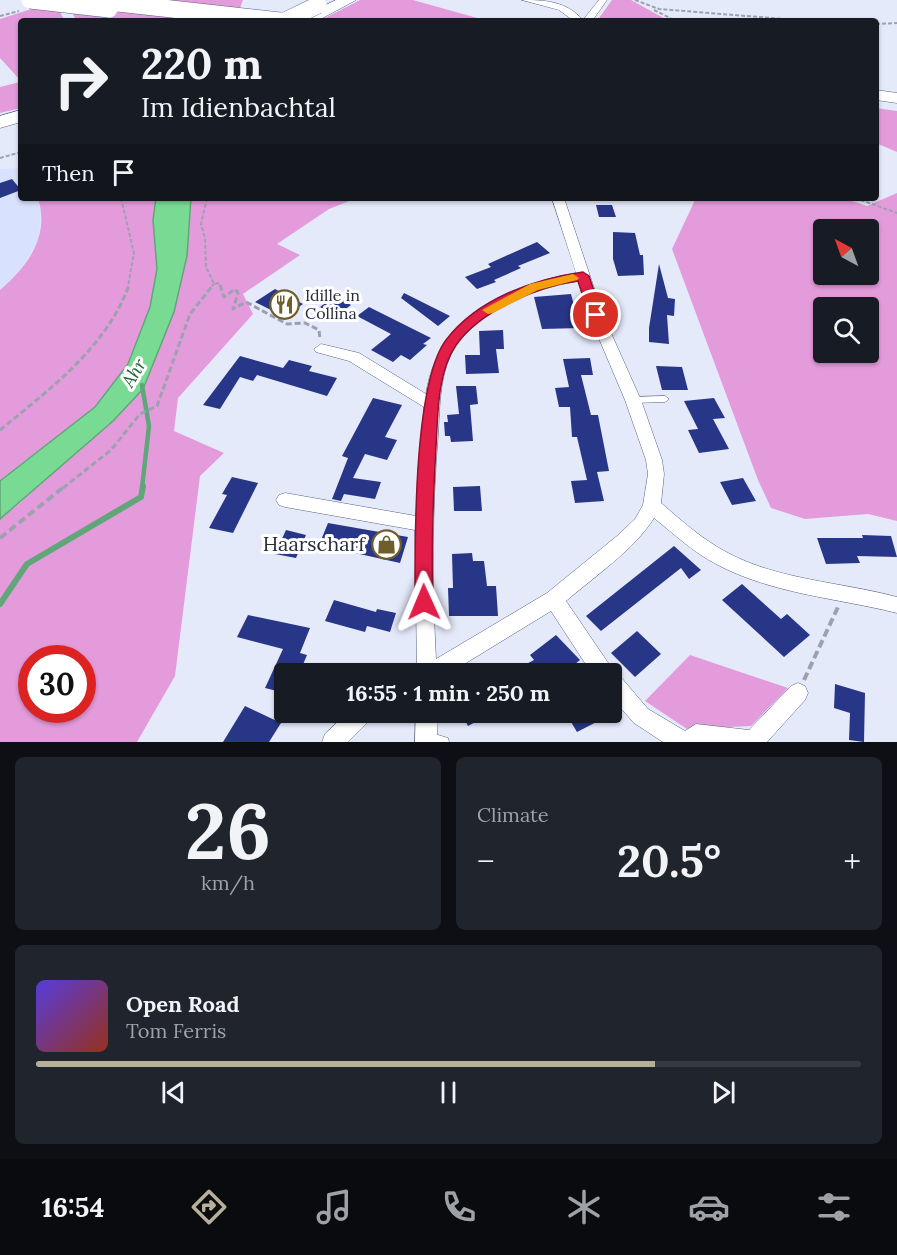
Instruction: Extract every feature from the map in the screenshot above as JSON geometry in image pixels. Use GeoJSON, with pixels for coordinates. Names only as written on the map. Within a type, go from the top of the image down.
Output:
{"type":"FeatureCollection","features":[{"type":"Feature","properties":{"kind":"highway"},"geometry":{"type":"LineString","coordinates":[[30,0],[189,18]]}},
{"type":"Feature","properties":{"kind":"highway"},"geometry":{"type":"LineString","coordinates":[[91,0],[253,18]]}},
{"type":"Feature","properties":{"kind":"highway"},"geometry":{"type":"LineString","coordinates":[[293,18],[348,0]]}},
{"type":"Feature","properties":{"kind":"highway"},"geometry":{"type":"LineString","coordinates":[[309,18],[324,6]]}},
{"type":"Feature","properties":{"kind":"highway"},"geometry":{"type":"LineString","coordinates":[[879,87],[897,90]]}},
{"type":"Feature","properties":{"kind":"highway"},"geometry":{"type":"LineString","coordinates":[[879,95],[897,98]]}},
{"type":"Feature","properties":{"kind":"highway"},"geometry":{"type":"LineString","coordinates":[[0,122],[18,117]]}},
{"type":"Feature","properties":{"kind":"highway"},"geometry":{"type":"LineString","coordinates":[[0,131],[18,126]]}},
{"type":"Feature","properties":{"kind":"street"},"geometry":{"type":"LineString","coordinates":[[526,0],[563,8],[576,18]]}},
{"type":"Feature","properties":{"kind":"street"},"geometry":{"type":"LineString","coordinates":[[588,18],[603,0]]}},
{"type":"Feature","properties":{"kind":"street"},"geometry":{"type":"LineString","coordinates":[[446,663],[554,599],[623,541],[640,524],[652,506],[656,474],[654,460],[633,400],[596,315],[559,201]]}},
{"type":"Feature","properties":{"kind":"street"},"geometry":{"type":"LineString","coordinates":[[428,663],[423,524],[432,405],[440,366],[451,343],[472,321],[502,302],[534,287],[560,279],[583,276]]}},
{"type":"Feature","properties":{"kind":"street"},"geometry":{"type":"LineString","coordinates":[[321,350],[354,357],[432,405]]}},
{"type":"Feature","properties":{"kind":"street"},"geometry":{"type":"LineString","coordinates":[[285,500],[423,524]]}},
{"type":"Feature","properties":{"kind":"street"},"geometry":{"type":"LineString","coordinates":[[652,506],[721,558],[751,571],[796,585],[864,595],[897,605]]}},
{"type":"Feature","properties":{"kind":"street"},"geometry":{"type":"LineString","coordinates":[[554,599],[596,663]]}},
{"type":"Feature","properties":{"kind":"street"},"geometry":{"type":"LineString","coordinates":[[689,742],[696,735],[753,741],[798,693]]}},
{"type":"Feature","properties":{"kind":"street"},"geometry":{"type":"LineString","coordinates":[[622,694],[641,716],[682,742]]}},
{"type":"Feature","properties":{"kind":"street"},"geometry":{"type":"LineString","coordinates":[[333,742],[353,723]]}},
{"type":"Feature","properties":{"kind":"street"},"geometry":{"type":"LineString","coordinates":[[429,723],[432,740]]}},
{"type":"Feature","properties":{"kind":"lane"},"geometry":{"type":"LineString","coordinates":[[633,400],[665,399]]}},
{"type":"Feature","properties":{"kind":"path"},"geometry":{"type":"LineString","coordinates":[[635,0],[670,18]]}},
{"type":"Feature","properties":{"kind":"path"},"geometry":{"type":"LineString","coordinates":[[649,7],[775,18]]}},
{"type":"Feature","properties":{"kind":"path"},"geometry":{"type":"LineString","coordinates":[[879,24],[897,23]]}},
{"type":"Feature","properties":{"kind":"path"},"geometry":{"type":"LineString","coordinates":[[0,158],[18,153]]}},
{"type":"Feature","properties":{"kind":"path"},"geometry":{"type":"LineString","coordinates":[[0,430],[76,365],[96,343],[126,295],[135,259],[122,201]]}},
{"type":"Feature","properties":{"kind":"path"},"geometry":{"type":"LineString","coordinates":[[206,201],[201,224],[205,238],[206,267],[214,284]]}},
{"type":"Feature","properties":{"kind":"path"},"geometry":{"type":"LineString","coordinates":[[863,201],[897,213]]}},
{"type":"Feature","properties":{"kind":"path"},"geometry":{"type":"LineString","coordinates":[[0,538],[111,450],[140,414],[157,406],[190,314],[214,284],[219,282],[224,297],[235,289],[238,293],[233,309],[246,302],[287,324],[305,323],[319,330],[321,350]]}},
{"type":"Feature","properties":{"kind":"path"},"geometry":{"type":"LineString","coordinates":[[798,693],[844,592]]}},
{"type":"Feature","properties":{"kind":"shaded area"},"geometry":{"type":"Polygon","coordinates":[[[60,0],[63,18],[18,18],[18,78],[0,58],[0,19],[60,0]]]}},
{"type":"Feature","properties":{"kind":"shaded area"},"geometry":{"type":"Polygon","coordinates":[[[86,0],[243,0],[236,18],[75,18],[70,10],[86,0]]]}},
{"type":"Feature","properties":{"kind":"shaded area"},"geometry":{"type":"Polygon","coordinates":[[[360,0],[413,0],[477,18],[325,18],[360,0]]]}},
{"type":"Feature","properties":{"kind":"shaded area"},"geometry":{"type":"Polygon","coordinates":[[[612,0],[631,0],[664,18],[599,18],[612,0]]]}},
{"type":"Feature","properties":{"kind":"shaded area"},"geometry":{"type":"Polygon","coordinates":[[[18,82],[18,109],[0,113],[0,87],[18,82]]]}},
{"type":"Feature","properties":{"kind":"shaded area"},"geometry":{"type":"Polygon","coordinates":[[[879,108],[897,111],[897,152],[879,144],[879,108]]]}},
{"type":"Feature","properties":{"kind":"shaded area"},"geometry":{"type":"Polygon","coordinates":[[[18,168],[18,201],[39,201],[41,209],[39,240],[16,276],[0,290],[0,169],[18,168]]]}},
{"type":"Feature","properties":{"kind":"shaded area"},"geometry":{"type":"Polygon","coordinates":[[[897,193],[897,521],[868,514],[805,519],[771,508],[758,480],[672,249],[695,201],[852,201],[867,206],[897,193]]]}},
{"type":"Feature","properties":{"kind":"shaded area"},"geometry":{"type":"Polygon","coordinates":[[[39,201],[156,201],[153,220],[157,269],[150,307],[128,364],[95,407],[0,480],[0,290],[19,271],[34,249],[39,237],[41,212],[39,201]]]}},
{"type":"Feature","properties":{"kind":"shaded area"},"geometry":{"type":"Polygon","coordinates":[[[191,201],[349,201],[329,209],[277,244],[300,255],[243,294],[253,314],[178,398],[174,431],[224,453],[200,476],[175,676],[137,742],[0,742],[0,519],[143,389],[174,312],[191,201]]]}},
{"type":"Feature","properties":{"kind":"shaded area"},"geometry":{"type":"Polygon","coordinates":[[[690,655],[788,688],[751,726],[687,729],[645,701],[690,655]]]}},
{"type":"Feature","properties":{"kind":"water","name":"Ahr"},"geometry":{"type":"Polygon","coordinates":[[[156,201],[191,201],[187,256],[174,312],[143,389],[113,421],[0,519],[0,481],[95,407],[128,364],[150,307],[157,269],[153,220],[156,201]]]}},
{"type":"Feature","properties":{"kind":"building"},"geometry":{"type":"Polygon","coordinates":[[[12,179],[18,186],[18,191],[0,198],[0,183],[12,179]]]}},
{"type":"Feature","properties":{"kind":"building"},"geometry":{"type":"Polygon","coordinates":[[[596,205],[612,205],[616,217],[599,217],[596,205]]]}},
{"type":"Feature","properties":{"kind":"building"},"geometry":{"type":"Polygon","coordinates":[[[613,232],[635,233],[640,255],[643,255],[644,275],[618,276],[613,259],[613,232]]]}},
{"type":"Feature","properties":{"kind":"building"},"geometry":{"type":"Polygon","coordinates":[[[537,242],[550,253],[518,266],[521,268],[494,280],[496,282],[477,289],[465,277],[491,267],[488,264],[537,242]]]}},
{"type":"Feature","properties":{"kind":"building"},"geometry":{"type":"Polygon","coordinates":[[[659,264],[668,298],[675,299],[674,316],[667,315],[669,344],[649,342],[659,264]]]}},
{"type":"Feature","properties":{"kind":"building","name":"Idille in Collina"},"geometry":{"type":"Polygon","coordinates":[[[275,289],[303,304],[285,317],[255,302],[275,289]]]}},
{"type":"Feature","properties":{"kind":"building"},"geometry":{"type":"Polygon","coordinates":[[[404,293],[450,316],[438,326],[401,298],[404,293]]]}},
{"type":"Feature","properties":{"kind":"building"},"geometry":{"type":"Polygon","coordinates":[[[571,294],[580,328],[542,329],[534,297],[571,294]]]}},
{"type":"Feature","properties":{"kind":"building"},"geometry":{"type":"Polygon","coordinates":[[[335,296],[351,305],[336,316],[320,307],[335,296]]]}},
{"type":"Feature","properties":{"kind":"building"},"geometry":{"type":"Polygon","coordinates":[[[369,307],[431,338],[423,344],[427,345],[410,360],[401,355],[393,362],[371,350],[391,334],[357,316],[369,307]]]}},
{"type":"Feature","properties":{"kind":"building"},"geometry":{"type":"Polygon","coordinates":[[[503,330],[504,349],[496,349],[499,373],[466,374],[465,355],[480,355],[479,331],[503,330]]]}},
{"type":"Feature","properties":{"kind":"building"},"geometry":{"type":"Polygon","coordinates":[[[240,356],[283,368],[289,360],[312,366],[309,371],[337,378],[327,396],[257,375],[253,381],[240,377],[220,409],[203,405],[240,356]]]}},
{"type":"Feature","properties":{"kind":"building"},"geometry":{"type":"Polygon","coordinates":[[[590,358],[593,375],[581,375],[591,415],[598,415],[609,471],[597,472],[604,501],[575,503],[571,481],[587,480],[577,437],[572,437],[570,407],[559,407],[555,388],[569,387],[563,359],[590,358]]]}},
{"type":"Feature","properties":{"kind":"building"},"geometry":{"type":"Polygon","coordinates":[[[656,366],[682,367],[688,390],[662,390],[656,366]]]}},
{"type":"Feature","properties":{"kind":"building"},"geometry":{"type":"Polygon","coordinates":[[[456,386],[476,386],[478,404],[470,405],[473,441],[451,442],[450,436],[445,436],[444,422],[448,422],[447,415],[459,414],[456,386]]]}},
{"type":"Feature","properties":{"kind":"building"},"geometry":{"type":"Polygon","coordinates":[[[373,398],[402,405],[385,437],[397,440],[387,460],[365,454],[353,478],[381,482],[375,499],[344,494],[341,501],[332,499],[348,458],[342,456],[373,398]]]}},
{"type":"Feature","properties":{"kind":"building"},"geometry":{"type":"Polygon","coordinates":[[[714,398],[725,418],[713,419],[729,449],[699,453],[688,430],[698,429],[684,401],[714,398]]]}},
{"type":"Feature","properties":{"kind":"building"},"geometry":{"type":"Polygon","coordinates":[[[232,477],[258,483],[233,533],[209,528],[227,495],[222,494],[232,477]]]}},
{"type":"Feature","properties":{"kind":"building"},"geometry":{"type":"Polygon","coordinates":[[[743,478],[756,501],[732,505],[720,482],[743,478]]]}},
{"type":"Feature","properties":{"kind":"building"},"geometry":{"type":"Polygon","coordinates":[[[480,486],[482,511],[454,511],[453,487],[480,486]]]}},
{"type":"Feature","properties":{"kind":"building"},"geometry":{"type":"Polygon","coordinates":[[[328,523],[408,537],[400,563],[319,545],[328,523]]]}},
{"type":"Feature","properties":{"kind":"building"},"geometry":{"type":"Polygon","coordinates":[[[286,530],[306,535],[296,558],[275,554],[286,530]]]}},
{"type":"Feature","properties":{"kind":"building"},"geometry":{"type":"Polygon","coordinates":[[[862,535],[891,536],[897,557],[857,556],[860,563],[826,564],[817,538],[863,538],[862,535]]]}},
{"type":"Feature","properties":{"kind":"building"},"geometry":{"type":"Polygon","coordinates":[[[674,546],[701,570],[689,579],[681,568],[601,631],[586,616],[674,546]]]}},
{"type":"Feature","properties":{"kind":"building"},"geometry":{"type":"Polygon","coordinates":[[[472,553],[473,561],[484,561],[487,586],[496,586],[498,616],[449,616],[448,588],[453,588],[452,554],[472,553]]]}},
{"type":"Feature","properties":{"kind":"building"},"geometry":{"type":"Polygon","coordinates":[[[742,584],[781,619],[787,614],[810,635],[784,657],[722,600],[742,584]]]}},
{"type":"Feature","properties":{"kind":"building"},"geometry":{"type":"Polygon","coordinates":[[[334,600],[376,612],[377,609],[396,613],[390,632],[367,626],[365,632],[325,621],[334,600]]]}},
{"type":"Feature","properties":{"kind":"building"},"geometry":{"type":"Polygon","coordinates":[[[248,615],[310,628],[300,653],[307,655],[304,663],[277,663],[283,649],[237,637],[248,615]]]}},
{"type":"Feature","properties":{"kind":"building"},"geometry":{"type":"Polygon","coordinates":[[[637,631],[661,654],[635,677],[611,653],[637,631]]]}},
{"type":"Feature","properties":{"kind":"building"},"geometry":{"type":"Polygon","coordinates":[[[556,635],[580,660],[576,663],[528,663],[534,660],[530,655],[556,635]]]}},
{"type":"Feature","properties":{"kind":"building"},"geometry":{"type":"Polygon","coordinates":[[[274,668],[274,690],[265,688],[274,668]]]}},
{"type":"Feature","properties":{"kind":"building"},"geometry":{"type":"Polygon","coordinates":[[[835,684],[865,693],[864,742],[849,740],[850,713],[834,708],[835,684]]]}},
{"type":"Feature","properties":{"kind":"building"},"geometry":{"type":"Polygon","coordinates":[[[245,706],[274,720],[274,723],[281,723],[269,742],[223,742],[245,706]]]}},
{"type":"Feature","properties":{"kind":"building"},"geometry":{"type":"Polygon","coordinates":[[[572,723],[595,723],[577,732],[572,723]]]}},
{"type":"Feature","properties":{"kind":"waterway","name":"Ahr"},"geometry":{"type":"LineString","coordinates":[[142,385],[149,426],[142,488]]}},
{"type":"Feature","properties":{"kind":"waterway"},"geometry":{"type":"LineString","coordinates":[[0,604],[27,564],[141,497],[143,486]]}},
{"type":"Feature","properties":{"kind":"slow traffic"},"geometry":{"type":"LineString","coordinates":[[488,310],[534,287],[560,279],[573,278]]}},
{"type":"Feature","properties":{"kind":"place","name":"Idille in Collina"},"geometry":{"type":"Point","coordinates":[284,304]}},
{"type":"Feature","properties":{"kind":"place","name":"Haarscharf"},"geometry":{"type":"Point","coordinates":[386,544]}},
{"type":"Feature","properties":{"kind":"route"},"geometry":{"type":"LineString","coordinates":[[424,602],[423,524],[432,405],[440,366],[451,343],[472,321],[502,302],[534,287],[560,279],[583,276],[596,315]]}}]}
